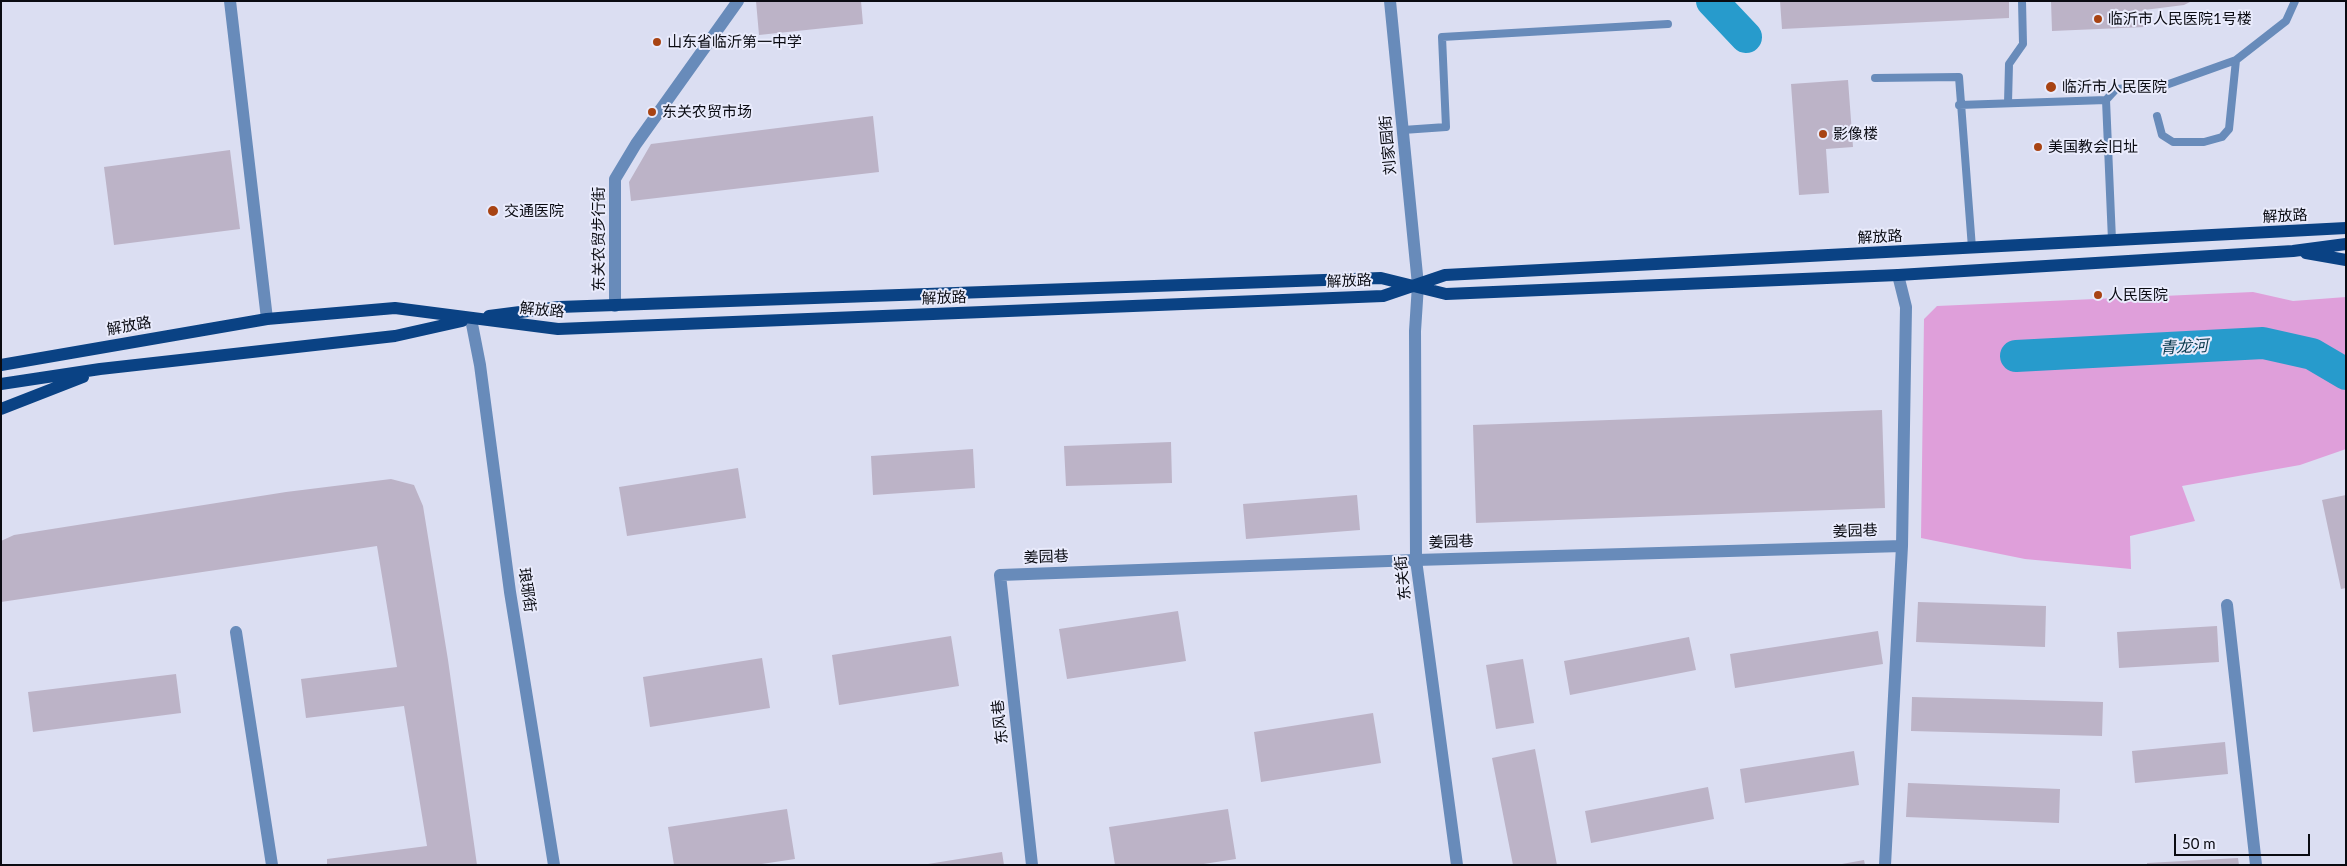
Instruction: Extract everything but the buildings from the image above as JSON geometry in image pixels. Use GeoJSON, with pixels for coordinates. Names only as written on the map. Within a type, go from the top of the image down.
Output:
{"type":"FeatureCollection","features":[{"type":"Feature","properties":{"kind":"main road"},"geometry":{"type":"LineString","coordinates":[[2322,230],[2346,221]]}},
{"type":"Feature","properties":{"kind":"main road","name":"解放路"},"geometry":{"type":"LineString","coordinates":[[1,365],[268,319],[395,308],[558,330],[1383,296],[1445,275],[2346,228]]}},
{"type":"Feature","properties":{"kind":"main road","name":"解放路"},"geometry":{"type":"LineString","coordinates":[[1,384],[100,369],[395,336],[471,319],[559,307],[1381,278],[1418,285],[1446,294],[1898,275],[2293,251],[2346,244]]}},
{"type":"Feature","properties":{"kind":"main road"},"geometry":{"type":"LineString","coordinates":[[2293,251],[2346,260]]}},
{"type":"Feature","properties":{"kind":"main road"},"geometry":{"type":"LineString","coordinates":[[1,359],[32,359]]}},
{"type":"Feature","properties":{"kind":"main road"},"geometry":{"type":"LineString","coordinates":[[1,409],[100,369]]}},
{"type":"Feature","properties":{"kind":"street"},"geometry":{"type":"LineString","coordinates":[[230,1],[268,319]]}},
{"type":"Feature","properties":{"kind":"street","name":"东关农贸步行街"},"geometry":{"type":"LineString","coordinates":[[616,306],[615,179],[636,144],[738,1]]}},
{"type":"Feature","properties":{"kind":"street","name":"刘家园街"},"geometry":{"type":"LineString","coordinates":[[1390,1],[1418,285]]}},
{"type":"Feature","properties":{"kind":"street"},"geometry":{"type":"LineString","coordinates":[[1885,865],[1902,546],[1906,308],[1898,275]]}},
{"type":"Feature","properties":{"kind":"street","name":"东关街"},"geometry":{"type":"LineString","coordinates":[[1418,285],[1415,332],[1416,560],[1457,865]]}},
{"type":"Feature","properties":{"kind":"street","name":"琅琊街"},"geometry":{"type":"LineString","coordinates":[[471,319],[480,365],[510,592],[554,865]]}},
{"type":"Feature","properties":{"kind":"street","name":"姜园巷"},"geometry":{"type":"LineString","coordinates":[[1000,575],[1416,560],[1902,546]]}},
{"type":"Feature","properties":{"kind":"street","name":"东风巷"},"geometry":{"type":"LineString","coordinates":[[1000,575],[1032,865]]}},
{"type":"Feature","properties":{"kind":"street"},"geometry":{"type":"LineString","coordinates":[[2227,605],[2256,865]]}},
{"type":"Feature","properties":{"kind":"street"},"geometry":{"type":"LineString","coordinates":[[236,632],[272,865]]}},
{"type":"Feature","properties":{"kind":"lane"},"geometry":{"type":"LineString","coordinates":[[2008,104],[2009,64],[2023,44],[2022,1]]}},
{"type":"Feature","properties":{"kind":"lane"},"geometry":{"type":"LineString","coordinates":[[2112,240],[2106,100],[2116,89],[2166,85],[2236,60],[2286,22],[2295,1]]}},
{"type":"Feature","properties":{"kind":"lane"},"geometry":{"type":"LineString","coordinates":[[1403,130],[1446,127],[1442,37],[1668,24]]}},
{"type":"Feature","properties":{"kind":"lane"},"geometry":{"type":"LineString","coordinates":[[2157,116],[2162,135],[2173,142],[2204,142],[2222,137],[2230,129],[2236,60]]}},
{"type":"Feature","properties":{"kind":"lane"},"geometry":{"type":"LineString","coordinates":[[1875,78],[1958,77],[1972,248]]}},
{"type":"Feature","properties":{"kind":"lane"},"geometry":{"type":"LineString","coordinates":[[1959,105],[2106,100]]}},
{"type":"Feature","properties":{"kind":"shaded area"},"geometry":{"type":"Polygon","coordinates":[[[2253,292],[2293,301],[2346,297],[2346,449],[2300,465],[2182,486],[2195,521],[2130,536],[2131,569],[2025,559],[1921,538],[1924,319],[1937,306],[2253,292]]]}},
{"type":"Feature","properties":{"kind":"waterway","name":"青龙河"},"geometry":{"type":"LineString","coordinates":[[1712,1],[1746,37]]}},
{"type":"Feature","properties":{"kind":"waterway","name":"青龙河"},"geometry":{"type":"LineString","coordinates":[[2016,356],[2263,343],[2312,354],[2346,374]]}},
{"type":"Feature","properties":{"kind":"place","name":"临沂市人民医院1号楼"},"geometry":{"type":"Point","coordinates":[2098,19]}},
{"type":"Feature","properties":{"kind":"place","name":"山东省临沂第一中学"},"geometry":{"type":"Point","coordinates":[657,42]}},
{"type":"Feature","properties":{"kind":"place","name":"临沂市人民医院"},"geometry":{"type":"Point","coordinates":[2051,87]}},
{"type":"Feature","properties":{"kind":"place","name":"东关农贸市场"},"geometry":{"type":"Point","coordinates":[652,112]}},
{"type":"Feature","properties":{"kind":"place","name":"影像楼"},"geometry":{"type":"Point","coordinates":[1823,134]}},
{"type":"Feature","properties":{"kind":"place","name":"美国教会旧址"},"geometry":{"type":"Point","coordinates":[2038,147]}},
{"type":"Feature","properties":{"kind":"place","name":"交通医院"},"geometry":{"type":"Point","coordinates":[493,211]}},
{"type":"Feature","properties":{"kind":"place","name":"人民医院"},"geometry":{"type":"Point","coordinates":[2098,295]}}]}
